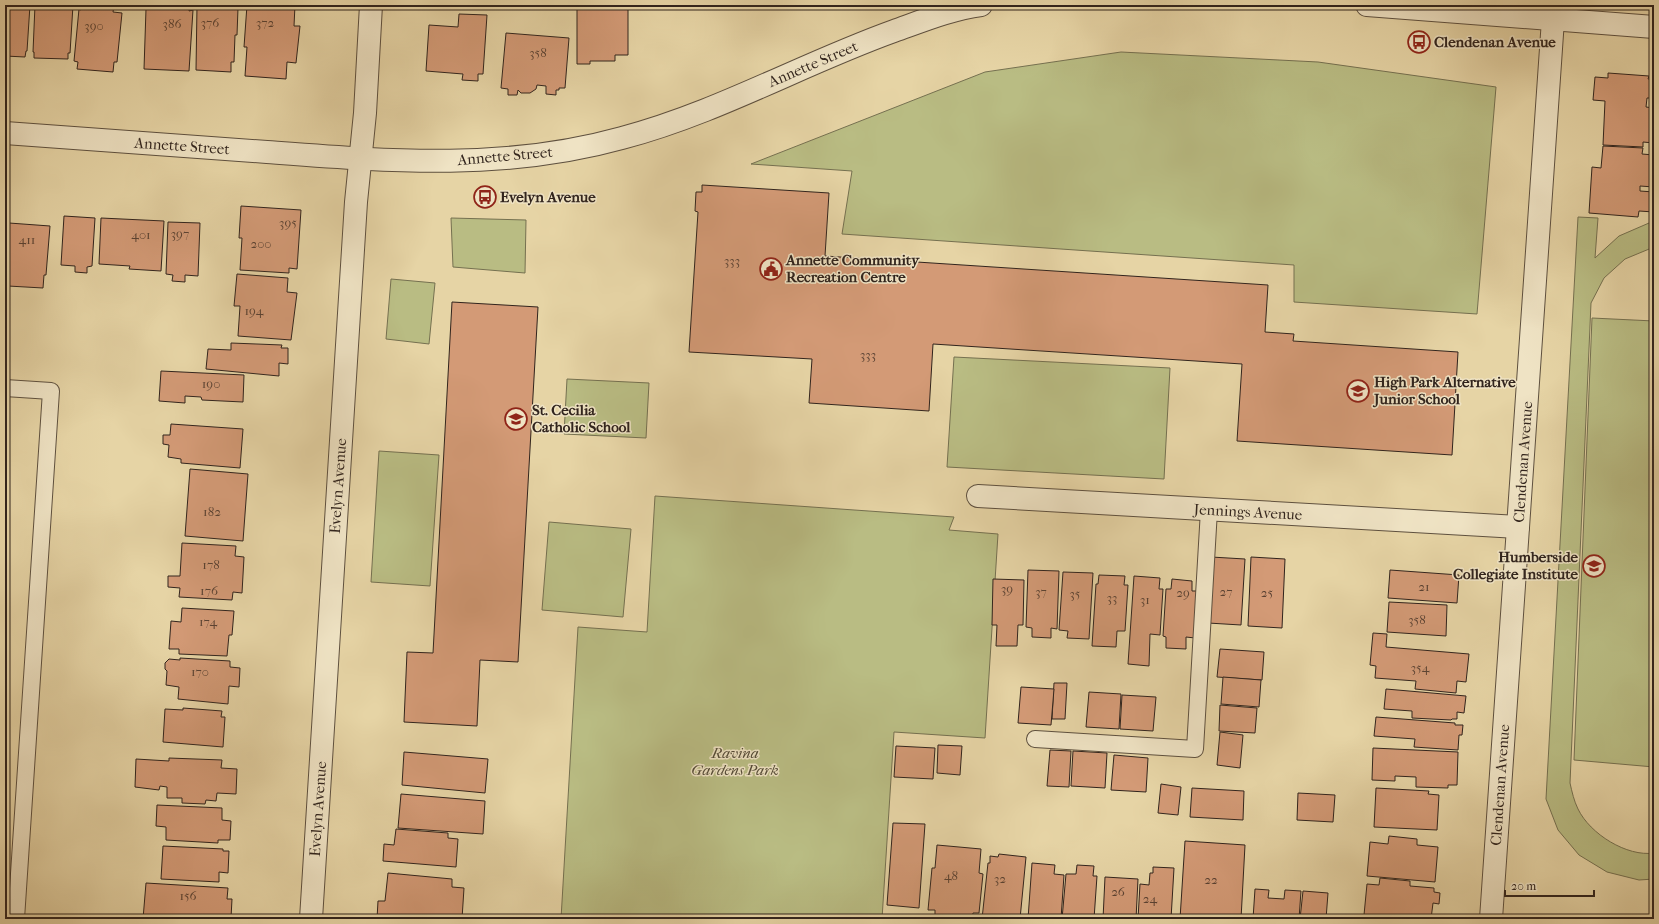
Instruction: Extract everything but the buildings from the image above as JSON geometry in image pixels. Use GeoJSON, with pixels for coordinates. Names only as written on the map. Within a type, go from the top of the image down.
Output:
{"type":"FeatureCollection","features":[{"type":"Feature","properties":{"kind":"street","name":"Evelyn Avenue"},"geometry":{"type":"LineString","coordinates":[[311,919],[359,159],[365,113],[371,5]]}},
{"type":"Feature","properties":{"kind":"street","name":"Annette Street"},"geometry":{"type":"LineString","coordinates":[[5,132],[395,161],[491,160],[540,155],[621,139],[689,117],[862,42],[974,5]]}},
{"type":"Feature","properties":{"kind":"street"},"geometry":{"type":"LineString","coordinates":[[1368,5],[1553,12],[1654,27]]}},
{"type":"Feature","properties":{"kind":"street","name":"Clendenan Avenue"},"geometry":{"type":"LineString","coordinates":[[1491,919],[1553,12]]}},
{"type":"Feature","properties":{"kind":"street","name":"Jennings Avenue"},"geometry":{"type":"LineString","coordinates":[[978,496],[1518,527]]}},
{"type":"Feature","properties":{"kind":"lane"},"geometry":{"type":"LineString","coordinates":[[5,388],[51,391],[16,919]]}},
{"type":"Feature","properties":{"kind":"lane"},"geometry":{"type":"LineString","coordinates":[[1035,739],[1195,749],[1208,510]]}},
{"type":"Feature","properties":{"kind":"green space"},"geometry":{"type":"Polygon","coordinates":[[[1121,52],[1318,62],[1496,87],[1477,314],[1294,302],[1294,265],[842,234],[852,171],[751,164],[985,72],[1121,52]]]}},
{"type":"Feature","properties":{"kind":"green space"},"geometry":{"type":"Polygon","coordinates":[[[1578,217],[1598,218],[1595,258],[1619,236],[1649,223],[1654,223],[1654,247],[1625,259],[1604,278],[1591,303],[1570,783],[1578,809],[1591,827],[1600,835],[1610,842],[1632,851],[1654,853],[1654,879],[1639,880],[1607,872],[1579,855],[1558,830],[1546,799],[1578,217]]]}},
{"type":"Feature","properties":{"kind":"green space"},"geometry":{"type":"Polygon","coordinates":[[[451,218],[526,220],[525,273],[453,267],[451,218]]]}},
{"type":"Feature","properties":{"kind":"green space"},"geometry":{"type":"Polygon","coordinates":[[[391,279],[435,283],[429,344],[386,339],[391,279]]]}},
{"type":"Feature","properties":{"kind":"green space"},"geometry":{"type":"Polygon","coordinates":[[[1592,318],[1654,321],[1654,767],[1574,760],[1592,318]]]}},
{"type":"Feature","properties":{"kind":"green space"},"geometry":{"type":"Polygon","coordinates":[[[954,357],[1170,368],[1164,479],[947,467],[954,357]]]}},
{"type":"Feature","properties":{"kind":"green space"},"geometry":{"type":"Polygon","coordinates":[[[567,379],[649,383],[646,438],[564,434],[567,379]]]}},
{"type":"Feature","properties":{"kind":"green space"},"geometry":{"type":"Polygon","coordinates":[[[379,451],[439,455],[430,586],[371,582],[379,451]]]}},
{"type":"Feature","properties":{"kind":"green space","name":"Ravina Gardens Park"},"geometry":{"type":"Polygon","coordinates":[[[655,496],[954,517],[949,530],[998,534],[985,738],[894,732],[882,919],[561,919],[578,627],[647,632],[655,496]]]}},
{"type":"Feature","properties":{"kind":"green space"},"geometry":{"type":"Polygon","coordinates":[[[549,522],[631,529],[623,617],[542,610],[549,522]]]}},
{"type":"Feature","properties":{"kind":"place","name":"Clendenan Avenue"},"geometry":{"type":"Point","coordinates":[1419,42]}},
{"type":"Feature","properties":{"kind":"place","name":"Evelyn Avenue"},"geometry":{"type":"Point","coordinates":[485,197]}},
{"type":"Feature","properties":{"kind":"place","name":"Annette Community Recreation Centre"},"geometry":{"type":"Point","coordinates":[771,269]}},
{"type":"Feature","properties":{"kind":"place","name":"High Park Alternative Junior School"},"geometry":{"type":"Point","coordinates":[1358,391]}},
{"type":"Feature","properties":{"kind":"place","name":"St. Cecilia Catholic School"},"geometry":{"type":"Point","coordinates":[516,419]}},
{"type":"Feature","properties":{"kind":"place","name":"Humberside Collegiate Institute"},"geometry":{"type":"Point","coordinates":[1594,566]}}]}
